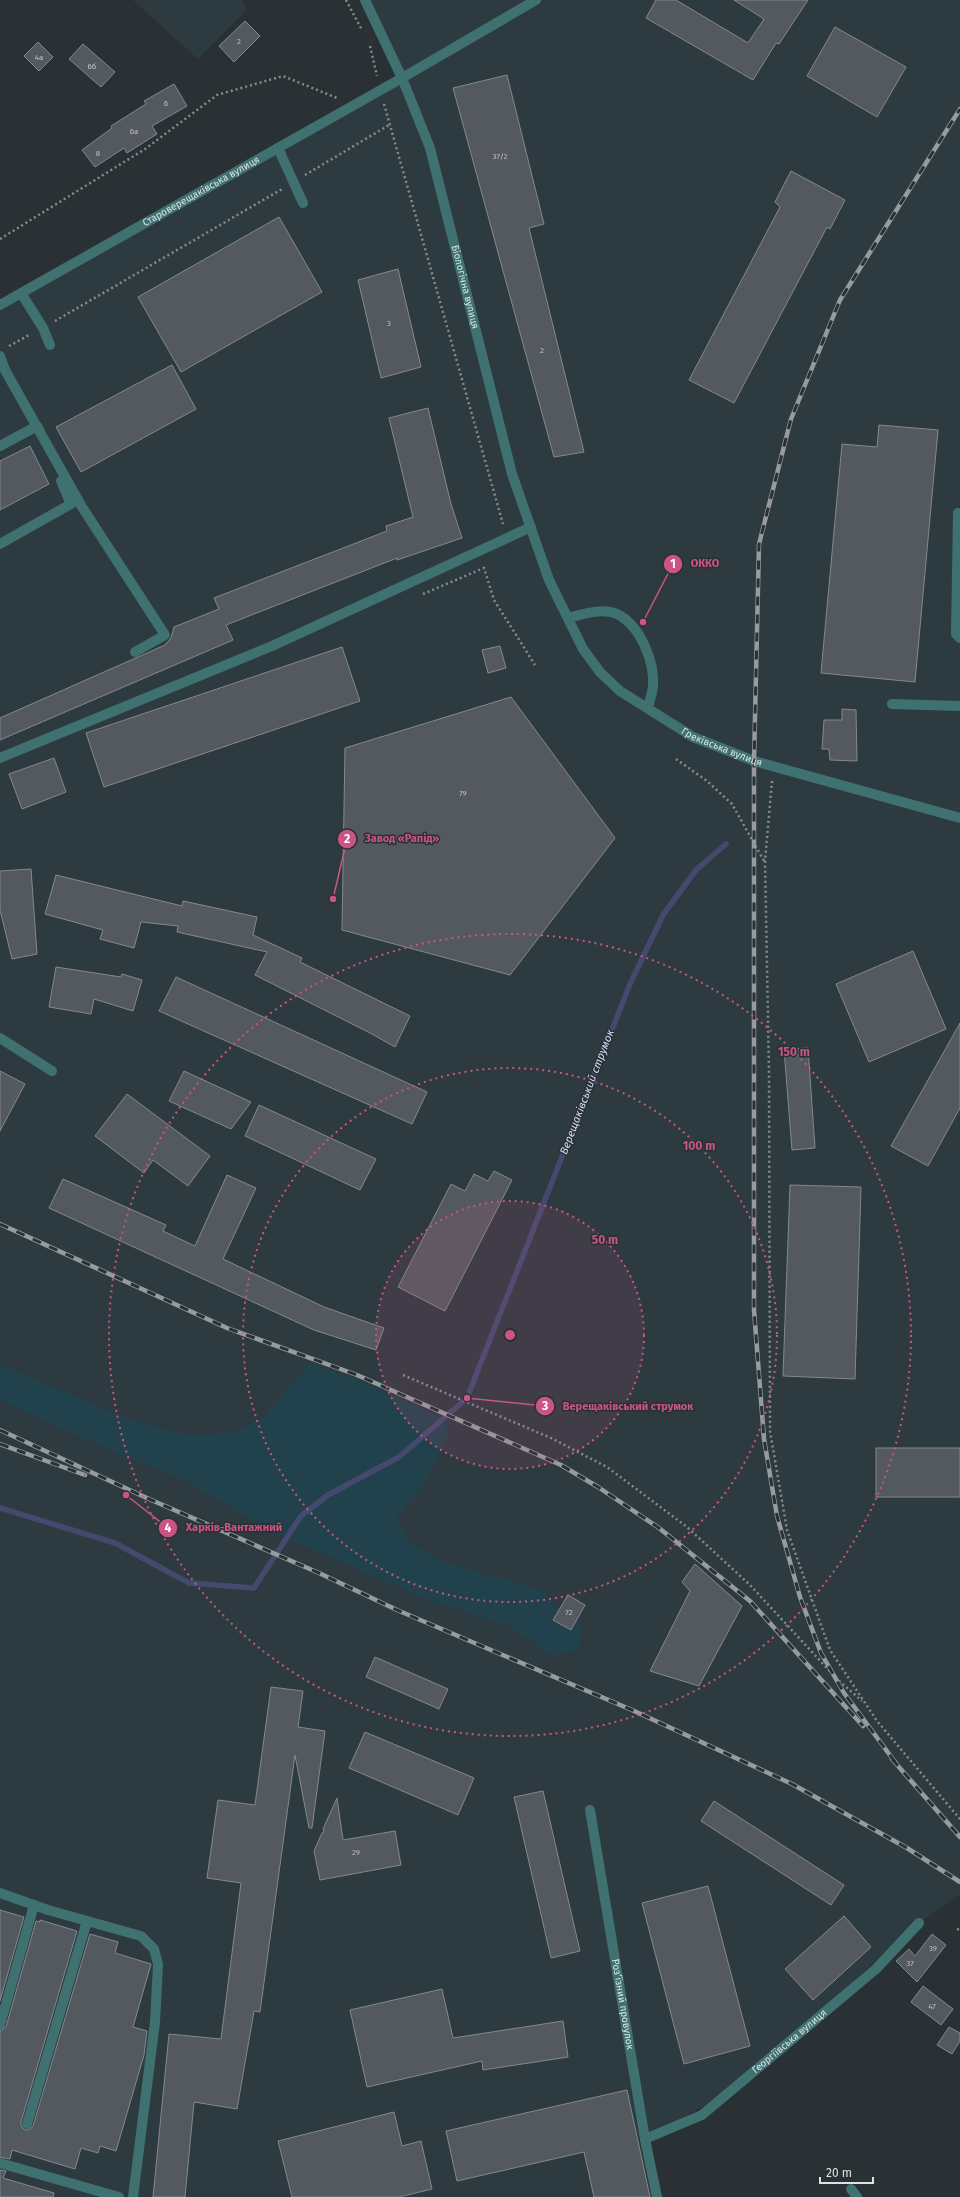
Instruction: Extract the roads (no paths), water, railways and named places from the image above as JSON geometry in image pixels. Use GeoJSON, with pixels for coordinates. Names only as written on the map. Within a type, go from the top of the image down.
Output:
{"type":"FeatureCollection","features":[{"type":"Feature","properties":{"kind":"street","name":"Біологічна вулиця"},"geometry":{"type":"LineString","coordinates":[[365,0],[402,78],[430,148],[512,474],[549,580]]}},
{"type":"Feature","properties":{"kind":"street","name":"Староверещаківська вулиця"},"geometry":{"type":"LineString","coordinates":[[0,305],[381,90],[536,0]]}},
{"type":"Feature","properties":{"kind":"street"},"geometry":{"type":"LineString","coordinates":[[278,148],[303,203]]}},
{"type":"Feature","properties":{"kind":"street"},"geometry":{"type":"LineString","coordinates":[[21,293],[43,328],[50,346]]}},
{"type":"Feature","properties":{"kind":"street"},"geometry":{"type":"LineString","coordinates":[[0,356],[5,370],[82,507],[165,635],[135,652]]}},
{"type":"Feature","properties":{"kind":"street"},"geometry":{"type":"LineString","coordinates":[[0,446],[37,426]]}},
{"type":"Feature","properties":{"kind":"street"},"geometry":{"type":"LineString","coordinates":[[0,544],[71,504],[37,426]]}},
{"type":"Feature","properties":{"kind":"street"},"geometry":{"type":"LineString","coordinates":[[958,513],[956,634],[960,638]]}},
{"type":"Feature","properties":{"kind":"street"},"geometry":{"type":"LineString","coordinates":[[0,758],[272,646],[531,527]]}},
{"type":"Feature","properties":{"kind":"street","name":"Греківська вулиця"},"geometry":{"type":"LineString","coordinates":[[549,580],[583,649],[600,672],[620,691],[693,737],[774,766],[960,818]]}},
{"type":"Feature","properties":{"kind":"street"},"geometry":{"type":"LineString","coordinates":[[568,618],[595,612],[608,612],[619,615],[630,625],[645,648],[651,665],[653,687],[648,708]]}},
{"type":"Feature","properties":{"kind":"street"},"geometry":{"type":"LineString","coordinates":[[892,704],[960,706]]}},
{"type":"Feature","properties":{"kind":"street"},"geometry":{"type":"LineString","coordinates":[[0,1038],[52,1071]]}},
{"type":"Feature","properties":{"kind":"street","name":"Роз’їзний провулок"},"geometry":{"type":"LineString","coordinates":[[590,1810],[645,2139],[658,2197]]}},
{"type":"Feature","properties":{"kind":"street"},"geometry":{"type":"LineString","coordinates":[[0,1893],[34,1905],[141,1936],[154,1949],[158,1964],[155,2022],[133,2197]]}},
{"type":"Feature","properties":{"kind":"street"},"geometry":{"type":"LineString","coordinates":[[0,2026],[34,1905]]}},
{"type":"Feature","properties":{"kind":"street"},"geometry":{"type":"LineString","coordinates":[[27,2124],[87,1921]]}},
{"type":"Feature","properties":{"kind":"street","name":"Георгіївська вулиця"},"geometry":{"type":"LineString","coordinates":[[645,2139],[702,2115],[876,1969],[920,1923]]}},
{"type":"Feature","properties":{"kind":"street"},"geometry":{"type":"LineString","coordinates":[[0,2163],[119,2197]]}},
{"type":"Feature","properties":{"kind":"waterway","name":"Верещаківський струмок"},"geometry":{"type":"LineString","coordinates":[[0,1508],[115,1543],[189,1583],[254,1588],[301,1516],[328,1495],[399,1457],[467,1398],[630,984],[663,915],[696,870],[726,844]]}},
{"type":"Feature","properties":{"kind":"railway"},"geometry":{"type":"LineString","coordinates":[[895,1762],[844,1693],[821,1653],[800,1597],[777,1516],[764,1439],[754,1310],[754,761],[759,544],[791,419],[840,300],[960,109]]}},
{"type":"Feature","properties":{"kind":"railway"},"geometry":{"type":"LineString","coordinates":[[0,1224],[227,1328],[357,1375],[561,1465],[598,1487],[659,1528],[750,1601],[863,1726]]}},
{"type":"Feature","properties":{"kind":"railway"},"geometry":{"type":"LineString","coordinates":[[0,1430],[149,1499],[319,1573],[397,1610],[632,1710],[792,1784],[907,1848],[960,1882]]}},
{"type":"Feature","properties":{"kind":"railway"},"geometry":{"type":"LineString","coordinates":[[0,1444],[85,1475]]}},
{"type":"Feature","properties":{"kind":"railway"},"geometry":{"type":"LineString","coordinates":[[892,1759],[960,1837]]}},
{"type":"Feature","properties":{"kind":"place","name":"ОККО"},"geometry":{"type":"Point","coordinates":[643,622]}},
{"type":"Feature","properties":{"kind":"place","name":"Завод «Рапід»"},"geometry":{"type":"Point","coordinates":[333,899]}},
{"type":"Feature","properties":{"kind":"place","name":"Верещаківський струмок"},"geometry":{"type":"Point","coordinates":[467,1398]}},
{"type":"Feature","properties":{"kind":"place","name":"Харків-Вантажний"},"geometry":{"type":"Point","coordinates":[126,1495]}}]}
